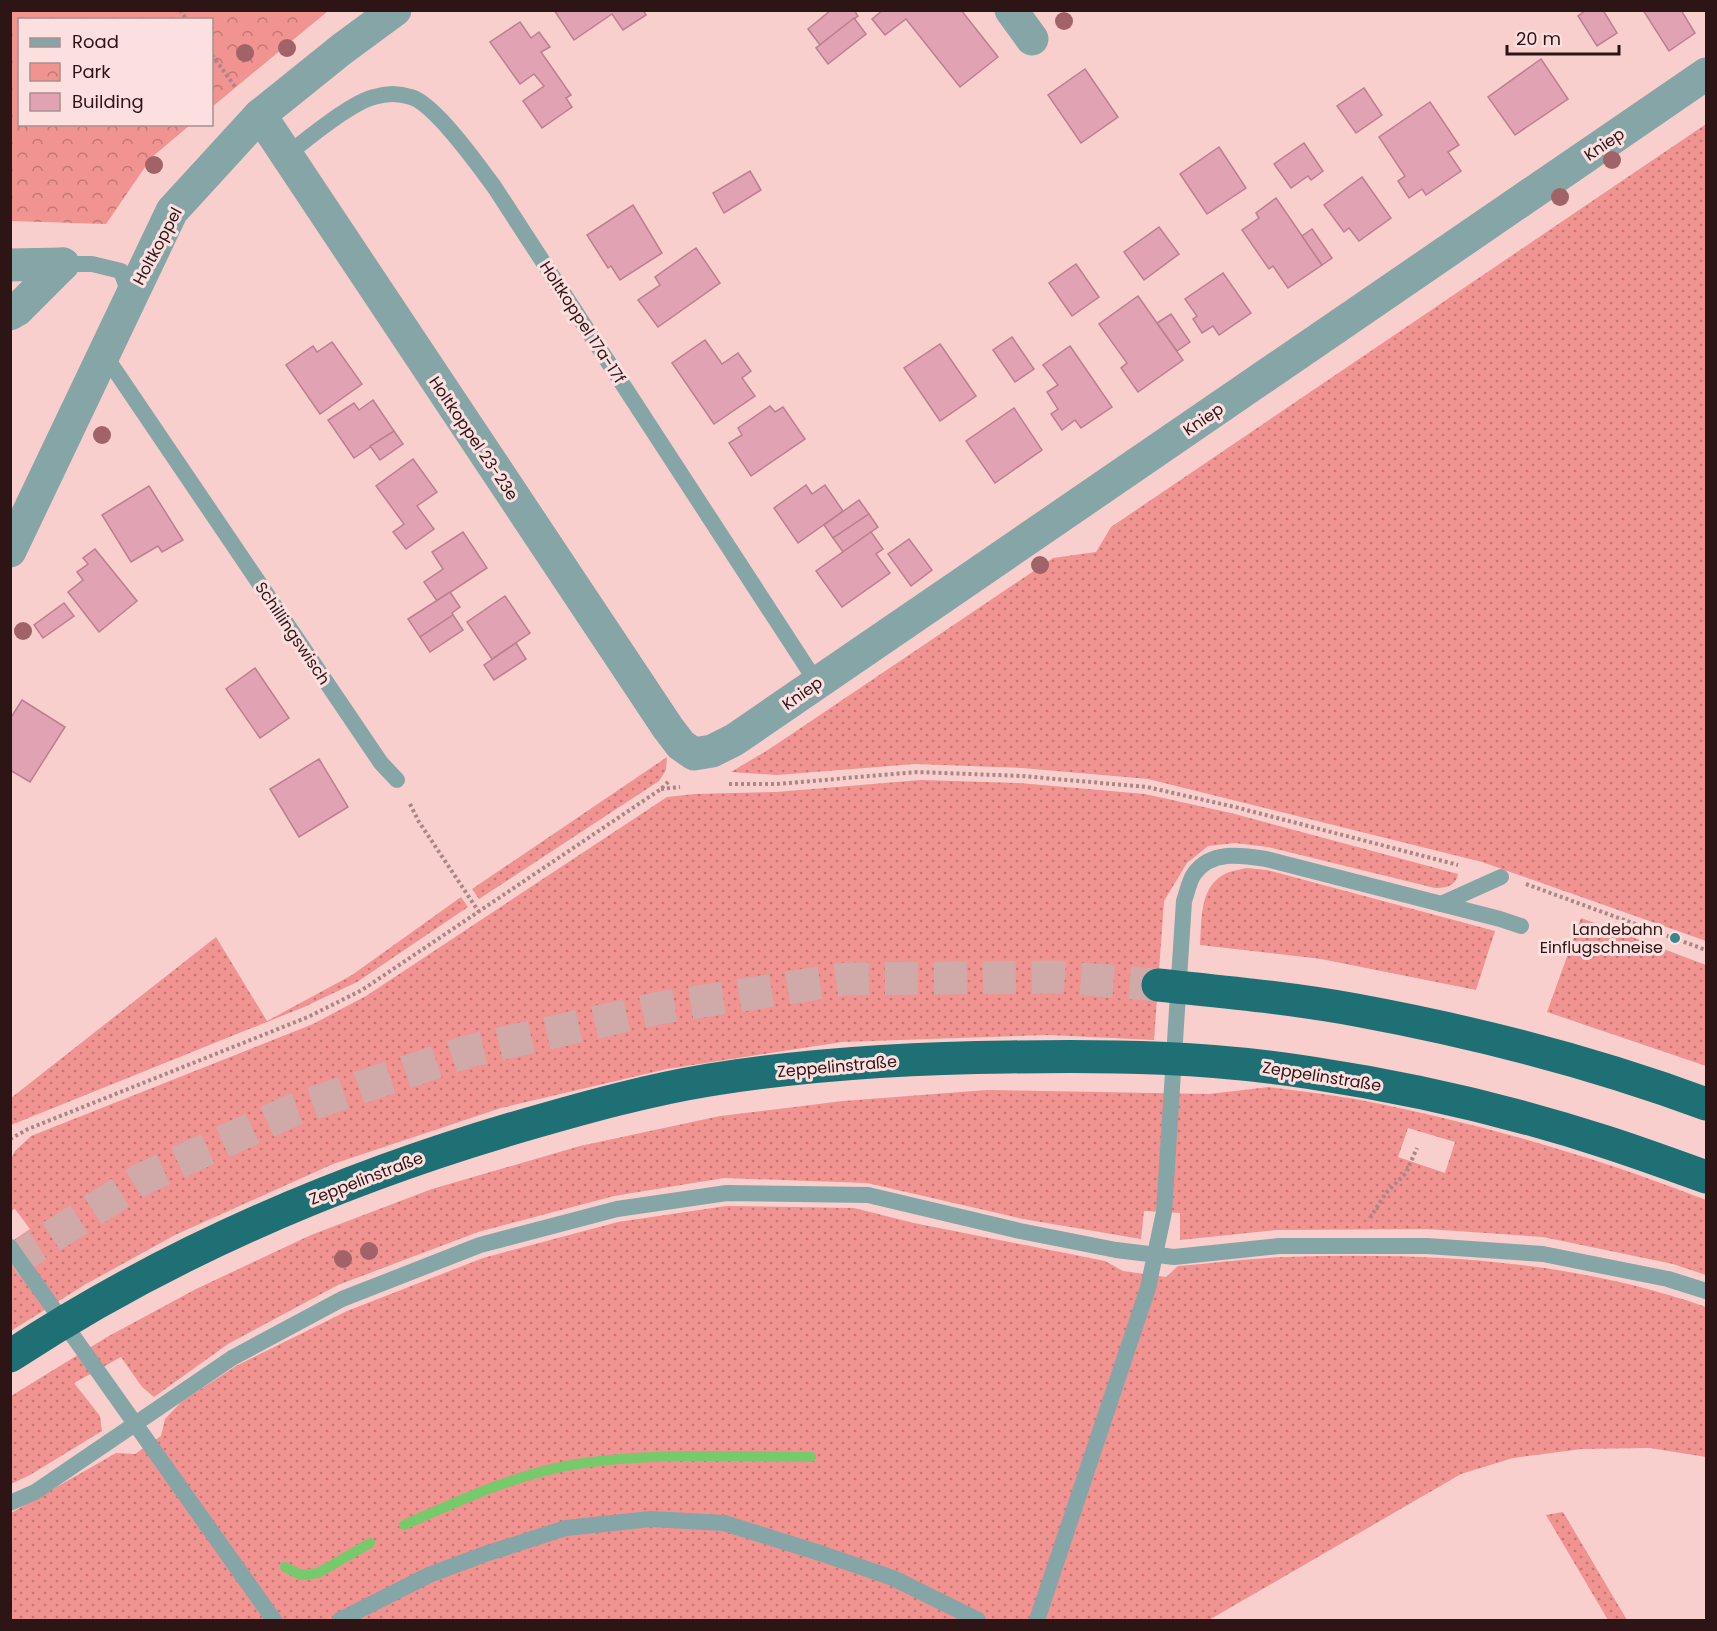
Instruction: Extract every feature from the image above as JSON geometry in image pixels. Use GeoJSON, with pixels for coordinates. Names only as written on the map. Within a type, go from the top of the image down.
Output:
{"type":"FeatureCollection","features":[{"type":"Feature","properties":{"kind":"highway"},"geometry":{"type":"LineString","coordinates":[[1158,985],[1258,995],[1344,1008],[1457,1030],[1553,1054],[1668,1089],[1707,1104]]}},
{"type":"Feature","properties":{"kind":"highway","name":"Zeppelinstraße"},"geometry":{"type":"LineString","coordinates":[[10,1356],[154,1271],[269,1216],[357,1179],[462,1143],[600,1103],[707,1080],[838,1064],[968,1057],[1100,1055],[1205,1060],[1312,1073],[1508,1113],[1604,1141],[1707,1177]]}},
{"type":"Feature","properties":{"kind":"street","name":"Holtkoppel"},"geometry":{"type":"LineString","coordinates":[[10,551],[172,211],[260,115],[395,10]]}},
{"type":"Feature","properties":{"kind":"street"},"geometry":{"type":"LineString","coordinates":[[1011,10],[1032,39]]}},
{"type":"Feature","properties":{"kind":"street","name":"Kniep"},"geometry":{"type":"LineString","coordinates":[[694,754],[712,751],[734,740],[1707,74]]}},
{"type":"Feature","properties":{"kind":"street","name":"Holtkoppel 23-23e"},"geometry":{"type":"LineString","coordinates":[[260,115],[668,728],[681,745],[694,754]]}},
{"type":"Feature","properties":{"kind":"street"},"geometry":{"type":"LineString","coordinates":[[10,265],[63,264]]}},
{"type":"Feature","properties":{"kind":"street"},"geometry":{"type":"LineString","coordinates":[[10,314],[17,310],[63,264]]}},
{"type":"Feature","properties":{"kind":"lane","name":"Holtkoppel 17a-17f"},"geometry":{"type":"LineString","coordinates":[[286,155],[346,111],[373,97],[394,94],[413,97],[442,121],[495,188],[817,683]]}},
{"type":"Feature","properties":{"kind":"lane"},"geometry":{"type":"LineString","coordinates":[[63,264],[92,264],[121,271],[130,297]]}},
{"type":"Feature","properties":{"kind":"lane","name":"Schillingswisch"},"geometry":{"type":"LineString","coordinates":[[104,354],[381,763],[397,780]]}},
{"type":"Feature","properties":{"kind":"lane"},"geometry":{"type":"LineString","coordinates":[[1037,1620],[1148,1288],[1155,1256],[1164,1212],[1184,901],[1194,874],[1211,859],[1235,854],[1266,859],[1521,926]]}},
{"type":"Feature","properties":{"kind":"lane"},"geometry":{"type":"LineString","coordinates":[[1441,904],[1501,877]]}},
{"type":"Feature","properties":{"kind":"lane"},"geometry":{"type":"LineString","coordinates":[[10,1503],[35,1492],[232,1358],[342,1299],[480,1245],[617,1209],[727,1193],[868,1195],[1020,1231],[1155,1256],[1173,1257],[1279,1246],[1427,1246],[1543,1254],[1668,1279],[1707,1291]]}},
{"type":"Feature","properties":{"kind":"lane"},"geometry":{"type":"LineString","coordinates":[[10,1247],[274,1620]]}},
{"type":"Feature","properties":{"kind":"lane"},"geometry":{"type":"LineString","coordinates":[[340,1620],[429,1575],[495,1551],[566,1528],[651,1519],[724,1523],[893,1578],[978,1620]]}},
{"type":"Feature","properties":{"kind":"path"},"geometry":{"type":"LineString","coordinates":[[10,1139],[28,1129],[308,1017],[362,990],[661,789],[694,754],[716,784],[777,784],[917,772],[1022,776],[1147,787],[1235,807],[1533,886],[1707,950]]}},
{"type":"Feature","properties":{"kind":"path"},"geometry":{"type":"LineString","coordinates":[[397,780],[419,822],[479,912]]}},
{"type":"Feature","properties":{"kind":"path"},"geometry":{"type":"LineString","coordinates":[[1358,1246],[1357,1230],[1374,1214],[1386,1193],[1406,1173],[1417,1148]]}},
{"type":"Feature","properties":{"kind":"green space"},"geometry":{"type":"Polygon","coordinates":[[[11,10],[328,10],[213,106],[213,18],[18,18],[18,126],[189,126],[152,157],[106,224],[11,221],[11,10]]]}},
{"type":"Feature","properties":{"kind":"green space"},"geometry":{"type":"Polygon","coordinates":[[[1706,124],[1706,941],[1482,862],[1148,779],[1022,768],[915,764],[777,775],[731,772],[771,748],[1053,558],[1096,552],[1111,527],[1706,124]]]}},
{"type":"Feature","properties":{"kind":"green space"},"geometry":{"type":"Polygon","coordinates":[[[667,757],[666,770],[659,781],[479,899],[472,889],[667,757]]]}},
{"type":"Feature","properties":{"kind":"green space"},"geometry":{"type":"Polygon","coordinates":[[[921,780],[1019,783],[1145,794],[1231,813],[1458,874],[1450,885],[1435,888],[1268,847],[1235,843],[1208,846],[1187,863],[1164,901],[1154,1040],[1049,1035],[842,1042],[667,1069],[501,1108],[333,1164],[175,1235],[86,1284],[11,1331],[11,1242],[30,1229],[15,1209],[11,1211],[10,1160],[15,1151],[31,1136],[313,1024],[366,996],[667,797],[776,792],[921,780]]]}},
{"type":"Feature","properties":{"kind":"green space"},"geometry":{"type":"Polygon","coordinates":[[[1246,868],[1267,870],[1495,931],[1476,990],[1321,959],[1200,945],[1203,906],[1210,888],[1225,874],[1246,868]]]}},
{"type":"Feature","properties":{"kind":"green space"},"geometry":{"type":"Polygon","coordinates":[[[461,897],[468,907],[357,982],[304,1007],[11,1125],[11,1098],[216,937],[267,1021],[352,975],[461,897]]]}},
{"type":"Feature","properties":{"kind":"green space"},"geometry":{"type":"Polygon","coordinates":[[[1581,918],[1706,965],[1706,1066],[1547,1012],[1581,918]]]}},
{"type":"Feature","properties":{"kind":"green space"},"geometry":{"type":"Polygon","coordinates":[[[1269,1087],[1355,1099],[1489,1129],[1663,1184],[1706,1200],[1706,1275],[1673,1264],[1543,1237],[1427,1229],[1276,1230],[1180,1240],[1180,1213],[1144,1211],[1141,1239],[1023,1219],[867,1183],[724,1178],[614,1196],[478,1232],[338,1285],[228,1344],[154,1397],[142,1387],[121,1357],[74,1383],[100,1416],[102,1431],[11,1484],[11,1396],[107,1337],[196,1289],[311,1235],[432,1189],[580,1146],[720,1116],[843,1101],[987,1090],[1209,1094],[1269,1087]],[[1408,1128],[1398,1157],[1445,1173],[1455,1142],[1408,1128]]]}},
{"type":"Feature","properties":{"kind":"green space"},"geometry":{"type":"Polygon","coordinates":[[[726,1206],[854,1208],[914,1223],[1105,1261],[1123,1271],[1166,1277],[1178,1266],[1260,1258],[1393,1256],[1499,1262],[1552,1269],[1656,1291],[1706,1307],[1706,1457],[1650,1448],[1582,1449],[1513,1458],[1461,1474],[1209,1620],[11,1620],[11,1513],[116,1453],[135,1454],[161,1436],[165,1419],[181,1402],[236,1366],[347,1311],[483,1258],[618,1222],[726,1206]]]}},
{"type":"Feature","properties":{"kind":"green space"},"geometry":{"type":"Polygon","coordinates":[[[1563,1512],[1627,1620],[1608,1620],[1546,1515],[1563,1512]]]}},
{"type":"Feature","properties":{"kind":"building"},"geometry":{"type":"Polygon","coordinates":[[[554,10],[643,10],[646,15],[623,30],[612,14],[574,40],[554,10]]]}},
{"type":"Feature","properties":{"kind":"building"},"geometry":{"type":"Polygon","coordinates":[[[831,10],[854,10],[858,16],[820,45],[808,29],[831,10]]]}},
{"type":"Feature","properties":{"kind":"building"},"geometry":{"type":"Polygon","coordinates":[[[883,10],[961,10],[998,57],[960,87],[906,19],[885,35],[872,19],[883,10]]]}},
{"type":"Feature","properties":{"kind":"building"},"geometry":{"type":"Polygon","coordinates":[[[1586,10],[1603,10],[1617,33],[1597,46],[1578,16],[1586,10]]]}},
{"type":"Feature","properties":{"kind":"building"},"geometry":{"type":"Polygon","coordinates":[[[1643,10],[1681,10],[1695,33],[1669,51],[1643,10]]]}},
{"type":"Feature","properties":{"kind":"building"},"geometry":{"type":"Polygon","coordinates":[[[854,18],[866,34],[828,64],[816,48],[854,18]]]}},
{"type":"Feature","properties":{"kind":"building"},"geometry":{"type":"Polygon","coordinates":[[[520,22],[531,38],[539,32],[550,47],[541,52],[571,95],[566,98],[572,107],[542,128],[523,101],[544,86],[534,74],[520,84],[490,42],[520,22]]]}},
{"type":"Feature","properties":{"kind":"building"},"geometry":{"type":"Polygon","coordinates":[[[1541,59],[1568,99],[1515,135],[1488,97],[1541,59]]]}},
{"type":"Feature","properties":{"kind":"building"},"geometry":{"type":"Polygon","coordinates":[[[1085,69],[1118,117],[1081,143],[1048,95],[1085,69]]]}},
{"type":"Feature","properties":{"kind":"building"},"geometry":{"type":"Polygon","coordinates":[[[1364,88],[1382,115],[1356,133],[1337,106],[1364,88]]]}},
{"type":"Feature","properties":{"kind":"building"},"geometry":{"type":"Polygon","coordinates":[[[1430,102],[1459,145],[1448,152],[1461,171],[1426,195],[1422,189],[1409,198],[1398,181],[1405,176],[1379,137],[1430,102]]]}},
{"type":"Feature","properties":{"kind":"building"},"geometry":{"type":"Polygon","coordinates":[[[1304,143],[1323,171],[1311,180],[1308,176],[1291,188],[1274,164],[1304,143]]]}},
{"type":"Feature","properties":{"kind":"building"},"geometry":{"type":"Polygon","coordinates":[[[1219,147],[1246,188],[1207,214],[1180,174],[1219,147]]]}},
{"type":"Feature","properties":{"kind":"building"},"geometry":{"type":"Polygon","coordinates":[[[750,171],[761,190],[724,213],[713,193],[750,171]]]}},
{"type":"Feature","properties":{"kind":"building"},"geometry":{"type":"Polygon","coordinates":[[[1362,177],[1391,218],[1359,241],[1349,228],[1344,232],[1324,205],[1362,177]]]}},
{"type":"Feature","properties":{"kind":"building"},"geometry":{"type":"Polygon","coordinates":[[[1276,198],[1322,265],[1288,288],[1273,266],[1269,269],[1242,230],[1259,218],[1256,213],[1276,198]]]}},
{"type":"Feature","properties":{"kind":"building"},"geometry":{"type":"Polygon","coordinates":[[[633,205],[662,253],[620,280],[611,266],[608,268],[587,235],[633,205]]]}},
{"type":"Feature","properties":{"kind":"building"},"geometry":{"type":"Polygon","coordinates":[[[1159,227],[1179,254],[1144,280],[1124,252],[1159,227]]]}},
{"type":"Feature","properties":{"kind":"building"},"geometry":{"type":"Polygon","coordinates":[[[1312,229],[1332,258],[1322,265],[1302,236],[1312,229]]]}},
{"type":"Feature","properties":{"kind":"building"},"geometry":{"type":"Polygon","coordinates":[[[696,248],[720,283],[658,327],[638,300],[660,285],[655,277],[696,248]]]}},
{"type":"Feature","properties":{"kind":"building"},"geometry":{"type":"Polygon","coordinates":[[[1076,264],[1099,297],[1072,316],[1049,283],[1076,264]]]}},
{"type":"Feature","properties":{"kind":"building"},"geometry":{"type":"Polygon","coordinates":[[[1223,273],[1251,313],[1219,335],[1213,326],[1202,333],[1193,319],[1197,316],[1185,299],[1223,273]]]}},
{"type":"Feature","properties":{"kind":"building"},"geometry":{"type":"Polygon","coordinates":[[[1138,296],[1183,360],[1138,392],[1121,368],[1127,363],[1099,324],[1138,296]]]}},
{"type":"Feature","properties":{"kind":"building"},"geometry":{"type":"Polygon","coordinates":[[[1171,314],[1190,342],[1177,351],[1157,323],[1171,314]]]}},
{"type":"Feature","properties":{"kind":"building"},"geometry":{"type":"Polygon","coordinates":[[[1012,337],[1034,369],[1015,382],[993,350],[1012,337]]]}},
{"type":"Feature","properties":{"kind":"building"},"geometry":{"type":"Polygon","coordinates":[[[705,340],[722,364],[738,353],[751,371],[742,378],[755,396],[714,424],[672,363],[705,340]]]}},
{"type":"Feature","properties":{"kind":"building"},"geometry":{"type":"Polygon","coordinates":[[[332,342],[362,384],[320,414],[286,365],[313,346],[317,352],[332,342]]]}},
{"type":"Feature","properties":{"kind":"building"},"geometry":{"type":"Polygon","coordinates":[[[940,344],[976,396],[940,421],[904,368],[940,344]]]}},
{"type":"Feature","properties":{"kind":"building"},"geometry":{"type":"Polygon","coordinates":[[[1070,346],[1112,407],[1081,428],[1075,420],[1062,430],[1051,414],[1058,409],[1047,392],[1058,385],[1043,365],[1070,346]]]}},
{"type":"Feature","properties":{"kind":"building"},"geometry":{"type":"Polygon","coordinates":[[[373,400],[394,431],[354,458],[328,420],[354,403],[359,410],[373,400]]]}},
{"type":"Feature","properties":{"kind":"building"},"geometry":{"type":"Polygon","coordinates":[[[770,406],[775,412],[783,407],[805,439],[751,476],[729,443],[742,435],[738,428],[770,406]]]}},
{"type":"Feature","properties":{"kind":"building"},"geometry":{"type":"Polygon","coordinates":[[[1014,408],[1042,450],[995,483],[966,441],[1014,408]]]}},
{"type":"Feature","properties":{"kind":"building"},"geometry":{"type":"Polygon","coordinates":[[[394,431],[403,444],[380,460],[370,446],[394,431]]]}},
{"type":"Feature","properties":{"kind":"building"},"geometry":{"type":"Polygon","coordinates":[[[413,459],[437,492],[417,506],[434,529],[406,549],[393,532],[404,524],[376,486],[413,459]]]}},
{"type":"Feature","properties":{"kind":"building"},"geometry":{"type":"Polygon","coordinates":[[[806,485],[812,494],[825,485],[843,511],[798,543],[774,508],[806,485]]]}},
{"type":"Feature","properties":{"kind":"building"},"geometry":{"type":"Polygon","coordinates":[[[149,486],[183,540],[162,552],[158,546],[131,562],[102,515],[149,486]]]}},
{"type":"Feature","properties":{"kind":"building"},"geometry":{"type":"Polygon","coordinates":[[[859,500],[869,514],[833,538],[824,525],[859,500]]]}},
{"type":"Feature","properties":{"kind":"building"},"geometry":{"type":"Polygon","coordinates":[[[869,514],[878,527],[843,552],[833,538],[869,514]]]}},
{"type":"Feature","properties":{"kind":"building"},"geometry":{"type":"Polygon","coordinates":[[[463,532],[487,568],[437,601],[424,582],[443,569],[432,552],[463,532]]]}},
{"type":"Feature","properties":{"kind":"building"},"geometry":{"type":"Polygon","coordinates":[[[871,532],[883,549],[876,554],[890,573],[842,607],[816,571],[871,532]]]}},
{"type":"Feature","properties":{"kind":"building"},"geometry":{"type":"Polygon","coordinates":[[[909,539],[932,570],[911,586],[888,554],[909,539]]]}},
{"type":"Feature","properties":{"kind":"building"},"geometry":{"type":"Polygon","coordinates":[[[95,549],[137,601],[99,632],[68,592],[83,580],[77,572],[88,564],[83,558],[95,549]]]}},
{"type":"Feature","properties":{"kind":"building"},"geometry":{"type":"Polygon","coordinates":[[[450,592],[460,607],[452,613],[453,615],[420,637],[408,619],[450,592]]]}},
{"type":"Feature","properties":{"kind":"building"},"geometry":{"type":"Polygon","coordinates":[[[505,596],[530,633],[492,659],[467,622],[505,596]]]}},
{"type":"Feature","properties":{"kind":"building"},"geometry":{"type":"Polygon","coordinates":[[[64,603],[74,616],[43,638],[34,625],[64,603]]]}},
{"type":"Feature","properties":{"kind":"building"},"geometry":{"type":"Polygon","coordinates":[[[453,615],[463,630],[430,652],[420,637],[453,615]]]}},
{"type":"Feature","properties":{"kind":"building"},"geometry":{"type":"Polygon","coordinates":[[[516,643],[526,659],[494,680],[484,665],[516,643]]]}},
{"type":"Feature","properties":{"kind":"building"},"geometry":{"type":"Polygon","coordinates":[[[255,668],[289,718],[260,738],[226,689],[255,668]]]}},
{"type":"Feature","properties":{"kind":"building"},"geometry":{"type":"Polygon","coordinates":[[[22,700],[65,727],[30,782],[10,770],[10,719],[22,700]]]}},
{"type":"Feature","properties":{"kind":"building"},"geometry":{"type":"Polygon","coordinates":[[[319,759],[348,807],[299,837],[270,789],[319,759]]]}},
{"type":"Feature","properties":{"kind":"waterway"},"geometry":{"type":"LineString","coordinates":[[404,1525],[510,1481],[577,1464],[665,1457],[811,1457]]}},
{"type":"Feature","properties":{"kind":"waterway"},"geometry":{"type":"LineString","coordinates":[[285,1567],[301,1575],[318,1573],[370,1543]]}},
{"type":"Feature","properties":{"kind":"tunnel"},"geometry":{"type":"LineString","coordinates":[[10,1263],[142,1179],[293,1110],[469,1051],[659,1008],[845,979],[1057,977],[1158,985]]}},
{"type":"Feature","properties":{"kind":"place","name":"Landebahn Einflugschneise"},"geometry":{"type":"Point","coordinates":[1675,938]}}]}
